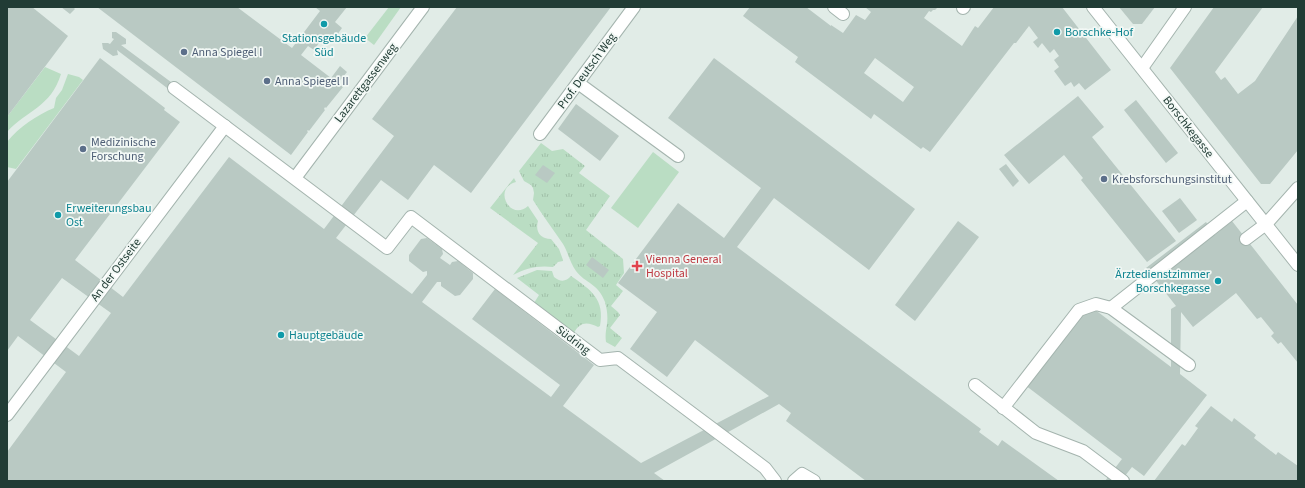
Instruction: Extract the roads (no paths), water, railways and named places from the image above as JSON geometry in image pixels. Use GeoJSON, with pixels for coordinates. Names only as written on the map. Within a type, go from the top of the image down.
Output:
{"type":"FeatureCollection","features":[{"type":"Feature","properties":{"kind":"street","name":"Lazarettgassenweg"},"geometry":{"type":"LineString","coordinates":[[295,178],[423,7]]}},
{"type":"Feature","properties":{"kind":"street","name":"Prof. Deutsch Weg"},"geometry":{"type":"LineString","coordinates":[[540,134],[634,7]]}},
{"type":"Feature","properties":{"kind":"street","name":"Borschkegasse"},"geometry":{"type":"LineString","coordinates":[[1093,7],[1298,265]]}},
{"type":"Feature","properties":{"kind":"street"},"geometry":{"type":"LineString","coordinates":[[1142,68],[1185,7]]}},
{"type":"Feature","properties":{"kind":"street"},"geometry":{"type":"LineString","coordinates":[[578,83],[678,156]]}},
{"type":"Feature","properties":{"kind":"street"},"geometry":{"type":"LineString","coordinates":[[174,88],[295,178]]}},
{"type":"Feature","properties":{"kind":"street","name":"An der Ostseite"},"geometry":{"type":"LineString","coordinates":[[7,415],[225,126]]}},
{"type":"Feature","properties":{"kind":"street","name":"Südring"},"geometry":{"type":"LineString","coordinates":[[295,178],[387,248],[411,217],[600,360],[618,358],[765,468],[775,481]]}},
{"type":"Feature","properties":{"kind":"street"},"geometry":{"type":"LineString","coordinates":[[1246,239],[1266,224],[1298,188]]}},
{"type":"Feature","properties":{"kind":"street"},"geometry":{"type":"LineString","coordinates":[[1111,308],[1247,201]]}},
{"type":"Feature","properties":{"kind":"street"},"geometry":{"type":"LineString","coordinates":[[1003,408],[1079,310],[1096,304],[1111,308],[1189,365]]}},
{"type":"Feature","properties":{"kind":"street"},"geometry":{"type":"LineString","coordinates":[[975,385],[1036,433],[1083,451],[1123,481]]}},
{"type":"Feature","properties":{"kind":"street"},"geometry":{"type":"LineString","coordinates":[[794,481],[802,474],[814,481]]}},
{"type":"Feature","properties":{"kind":"place","name":"Stationsgebäude Süd"},"geometry":{"type":"Point","coordinates":[324,24]}},
{"type":"Feature","properties":{"kind":"place","name":"Borschke-Hof"},"geometry":{"type":"Point","coordinates":[1057,32]}},
{"type":"Feature","properties":{"kind":"place","name":"Anna Spiegel I"},"geometry":{"type":"Point","coordinates":[184,52]}},
{"type":"Feature","properties":{"kind":"place","name":"Anna Spiegel II"},"geometry":{"type":"Point","coordinates":[267,81]}},
{"type":"Feature","properties":{"kind":"place","name":"Medizinische Forschung"},"geometry":{"type":"Point","coordinates":[83,149]}},
{"type":"Feature","properties":{"kind":"place","name":"Krebsforschungsinstitut"},"geometry":{"type":"Point","coordinates":[1104,179]}},
{"type":"Feature","properties":{"kind":"place","name":"Erweiterungsbau Ost"},"geometry":{"type":"Point","coordinates":[58,215]}},
{"type":"Feature","properties":{"kind":"place","name":"Vienna General Hospital"},"geometry":{"type":"Point","coordinates":[637,266]}},
{"type":"Feature","properties":{"kind":"place","name":"Ärztedienstzimmer Borschkegasse"},"geometry":{"type":"Point","coordinates":[1218,281]}},
{"type":"Feature","properties":{"kind":"place","name":"Hauptgebäude"},"geometry":{"type":"Point","coordinates":[281,335]}}]}
